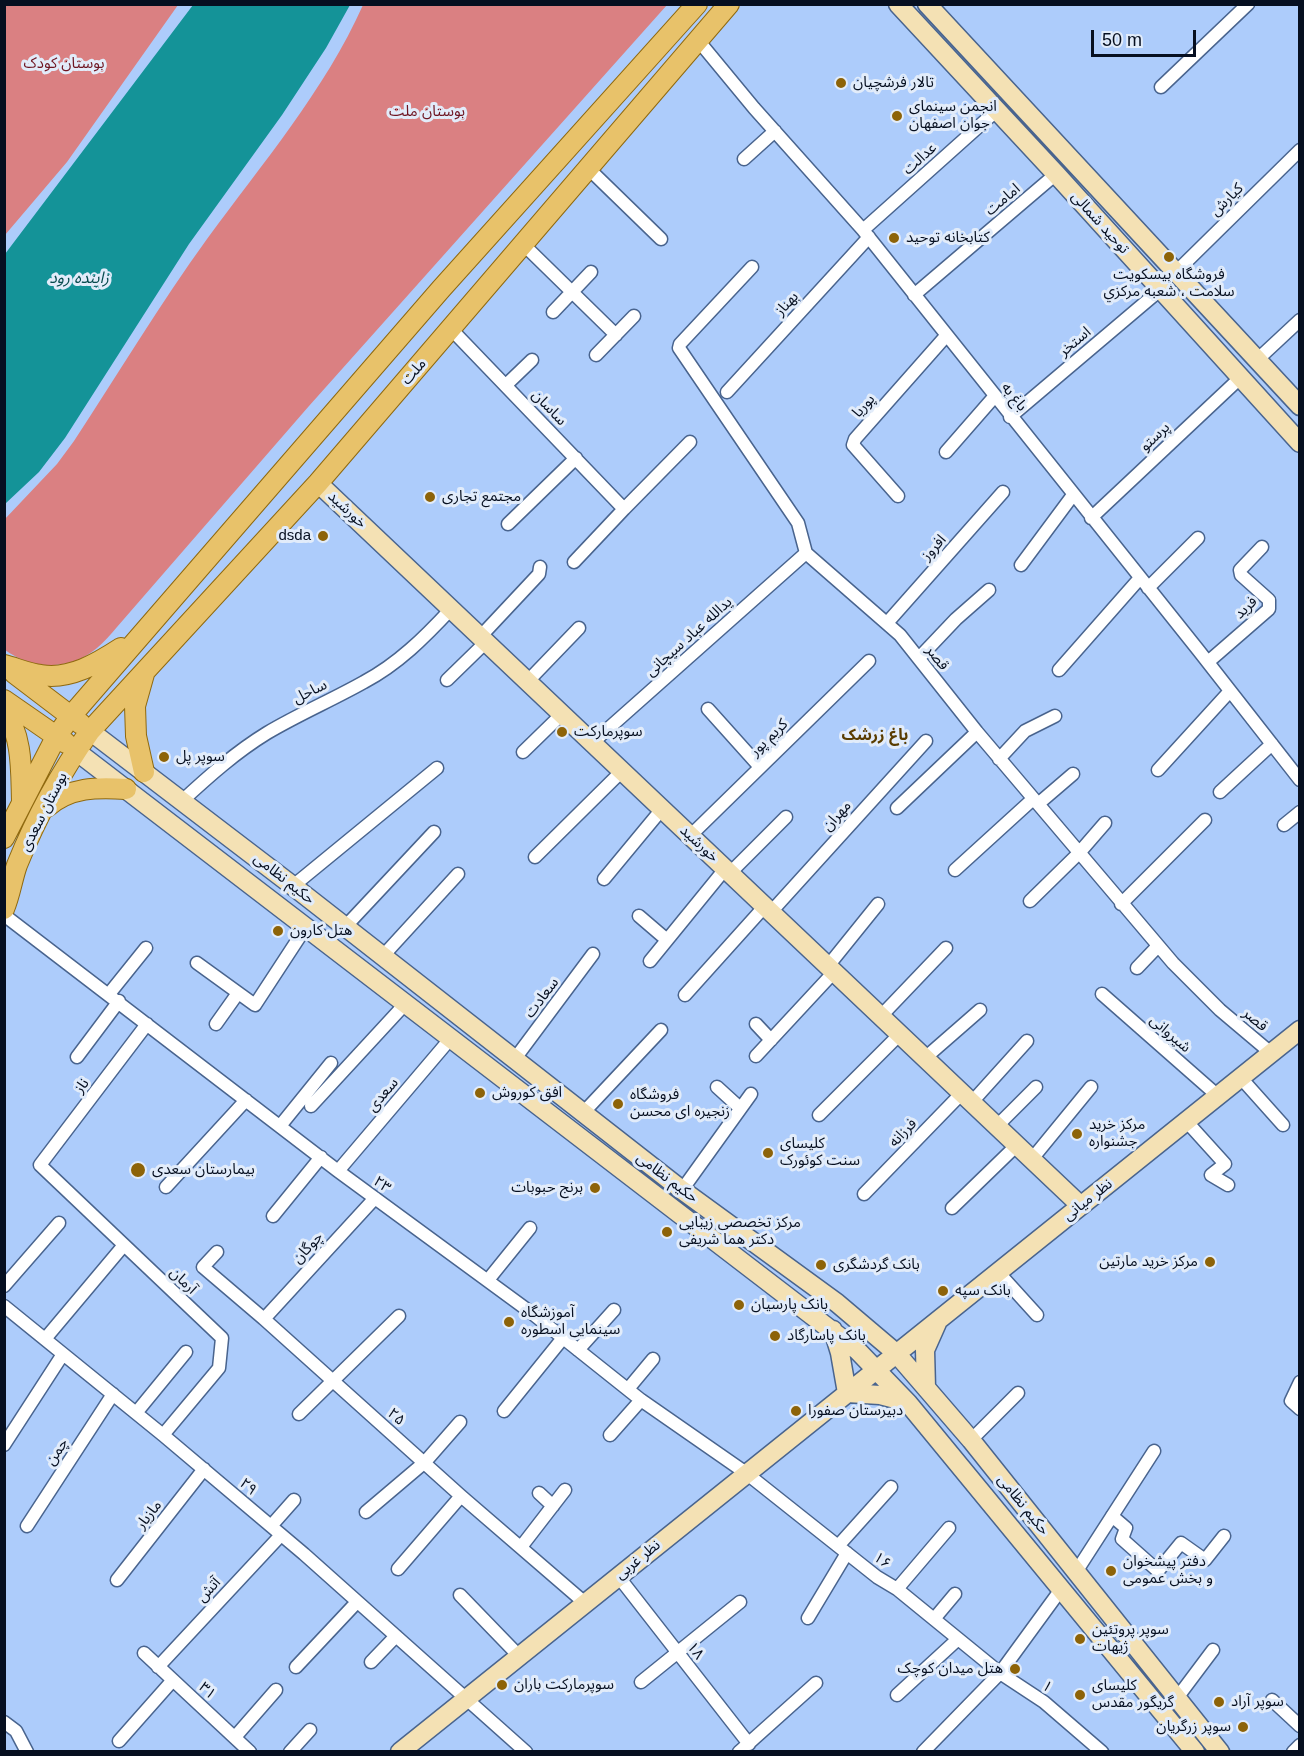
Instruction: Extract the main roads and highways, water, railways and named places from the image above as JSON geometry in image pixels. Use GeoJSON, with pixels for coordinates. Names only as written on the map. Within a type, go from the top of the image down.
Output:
{"type":"FeatureCollection","features":[{"type":"Feature","properties":{"kind":"main road"},"geometry":{"type":"LineString","coordinates":[[71,716],[441,289],[697,4]]}},
{"type":"Feature","properties":{"kind":"main road","name":"ملت"},"geometry":{"type":"LineString","coordinates":[[90,731],[318,483],[729,4]]}},
{"type":"Feature","properties":{"kind":"main road","name":"توحید شمالی"},"geometry":{"type":"LineString","coordinates":[[898,4],[1056,174],[1299,443]]}},
{"type":"Feature","properties":{"kind":"main road","name":"توحید شمالی"},"geometry":{"type":"LineString","coordinates":[[927,4],[1299,406]]}},
{"type":"Feature","properties":{"kind":"main road"},"geometry":{"type":"LineString","coordinates":[[1188,320],[1206,305]]}},
{"type":"Feature","properties":{"kind":"main road","name":"خورشید"},"geometry":{"type":"LineString","coordinates":[[318,483],[1081,1206]]}},
{"type":"Feature","properties":{"kind":"main road"},"geometry":{"type":"LineString","coordinates":[[4,665],[41,675],[60,676],[94,665],[136,639]]}},
{"type":"Feature","properties":{"kind":"main road"},"geometry":{"type":"LineString","coordinates":[[4,665],[90,731]]}},
{"type":"Feature","properties":{"kind":"main road"},"geometry":{"type":"LineString","coordinates":[[144,672],[135,706],[136,736],[144,772]]}},
{"type":"Feature","properties":{"kind":"main road"},"geometry":{"type":"LineString","coordinates":[[4,699],[76,751]]}},
{"type":"Feature","properties":{"kind":"main road"},"geometry":{"type":"LineString","coordinates":[[4,711],[9,718],[19,750],[22,802]]}},
{"type":"Feature","properties":{"kind":"main road","name":"بوستان سعدی"},"geometry":{"type":"LineString","coordinates":[[4,838],[56,737],[71,716]]}},
{"type":"Feature","properties":{"kind":"main road","name":"بوستان سعدی"},"geometry":{"type":"LineString","coordinates":[[4,909],[17,866],[43,810],[76,751],[90,731]]}},
{"type":"Feature","properties":{"kind":"main road","name":"حکیم نظامی"},"geometry":{"type":"LineString","coordinates":[[90,731],[293,886],[682,1190],[837,1303],[896,1353],[971,1440],[1220,1752]]}},
{"type":"Feature","properties":{"kind":"main road","name":"حکیم نظامی"},"geometry":{"type":"LineString","coordinates":[[76,751],[832,1330],[876,1369],[908,1403],[1062,1588],[1194,1752]]}},
{"type":"Feature","properties":{"kind":"main road"},"geometry":{"type":"LineString","coordinates":[[43,810],[56,799],[75,790],[126,789]]}},
{"type":"Feature","properties":{"kind":"main road","name":"نظر میانی"},"geometry":{"type":"LineString","coordinates":[[876,1369],[1299,1030]]}},
{"type":"Feature","properties":{"kind":"main road"},"geometry":{"type":"LineString","coordinates":[[926,1388],[925,1350],[940,1318]]}},
{"type":"Feature","properties":{"kind":"main road"},"geometry":{"type":"LineString","coordinates":[[832,1330],[840,1353],[847,1393],[880,1395],[908,1403]]}},
{"type":"Feature","properties":{"kind":"main road","name":"نظر غربی"},"geometry":{"type":"LineString","coordinates":[[400,1752],[876,1369]]}},
{"type":"Feature","properties":{"kind":"water","name":"زاینده رود"},"geometry":{"type":"Polygon","coordinates":[[[193,5],[350,5],[326,48],[282,115],[189,244],[65,438],[39,472],[5,504],[5,254],[193,5]]]}},
{"type":"Feature","properties":{"kind":"place","name":"تالار فرشچیان"},"geometry":{"type":"Point","coordinates":[841,83]}},
{"type":"Feature","properties":{"kind":"place","name":"انجمن سینمای جوان اصفهان"},"geometry":{"type":"Point","coordinates":[897,116]}},
{"type":"Feature","properties":{"kind":"place","name":"کتابخانه توحید"},"geometry":{"type":"Point","coordinates":[894,238]}},
{"type":"Feature","properties":{"kind":"place","name":"فروشگاه بيسكويت سلامت ، شعبه مركزي"},"geometry":{"type":"Point","coordinates":[1169,257]}},
{"type":"Feature","properties":{"kind":"place","name":"مجتمع تجاری"},"geometry":{"type":"Point","coordinates":[430,497]}},
{"type":"Feature","properties":{"kind":"place","name":"dsda"},"geometry":{"type":"Point","coordinates":[323,536]}},
{"type":"Feature","properties":{"kind":"place","name":"سوپرمارکت"},"geometry":{"type":"Point","coordinates":[562,732]}},
{"type":"Feature","properties":{"kind":"place","name":"سوپر پل"},"geometry":{"type":"Point","coordinates":[164,757]}},
{"type":"Feature","properties":{"kind":"place","name":"هتل کارون"},"geometry":{"type":"Point","coordinates":[278,931]}},
{"type":"Feature","properties":{"kind":"place","name":"افق کوروش"},"geometry":{"type":"Point","coordinates":[480,1093]}},
{"type":"Feature","properties":{"kind":"place","name":"فروشگاه زنجیره ای محسن"},"geometry":{"type":"Point","coordinates":[618,1104]}},
{"type":"Feature","properties":{"kind":"place","name":"مرکز خرید جشنواره"},"geometry":{"type":"Point","coordinates":[1077,1134]}},
{"type":"Feature","properties":{"kind":"place","name":"کلیسای سنت کوئورک"},"geometry":{"type":"Point","coordinates":[768,1153]}},
{"type":"Feature","properties":{"kind":"place","name":"بیمارستان سعدی"},"geometry":{"type":"Point","coordinates":[138,1170]}},
{"type":"Feature","properties":{"kind":"place","name":"برنج حبوبات"},"geometry":{"type":"Point","coordinates":[595,1188]}},
{"type":"Feature","properties":{"kind":"place","name":"مرکز تخصصی زیبایی دکتر هما شریفی"},"geometry":{"type":"Point","coordinates":[667,1232]}},
{"type":"Feature","properties":{"kind":"place","name":"مرکز خرید مارتین"},"geometry":{"type":"Point","coordinates":[1210,1262]}},
{"type":"Feature","properties":{"kind":"place","name":"بانک گردشگری"},"geometry":{"type":"Point","coordinates":[821,1265]}},
{"type":"Feature","properties":{"kind":"place","name":"بانک سپه"},"geometry":{"type":"Point","coordinates":[943,1291]}},
{"type":"Feature","properties":{"kind":"place","name":"بانک پارسیان"},"geometry":{"type":"Point","coordinates":[739,1305]}},
{"type":"Feature","properties":{"kind":"place","name":"آموزشگاه سینمایی اسطوره"},"geometry":{"type":"Point","coordinates":[509,1322]}},
{"type":"Feature","properties":{"kind":"place","name":"بانک پاسارگاد"},"geometry":{"type":"Point","coordinates":[775,1336]}},
{"type":"Feature","properties":{"kind":"place","name":"دبیرستان صفورا"},"geometry":{"type":"Point","coordinates":[796,1411]}},
{"type":"Feature","properties":{"kind":"place","name":"دفتر پیشخوان و بخش عمومی"},"geometry":{"type":"Point","coordinates":[1111,1571]}},
{"type":"Feature","properties":{"kind":"place","name":"سوپر پروتئین ژیهات"},"geometry":{"type":"Point","coordinates":[1080,1639]}},
{"type":"Feature","properties":{"kind":"place","name":"هتل میدان کوچک"},"geometry":{"type":"Point","coordinates":[1015,1669]}},
{"type":"Feature","properties":{"kind":"place","name":"سوپرمارکت باران"},"geometry":{"type":"Point","coordinates":[502,1685]}},
{"type":"Feature","properties":{"kind":"place","name":"کلیسای گریگور مقدس"},"geometry":{"type":"Point","coordinates":[1080,1695]}},
{"type":"Feature","properties":{"kind":"place","name":"سوپر آراد"},"geometry":{"type":"Point","coordinates":[1219,1702]}},
{"type":"Feature","properties":{"kind":"place","name":"سوپر زرگریان"},"geometry":{"type":"Point","coordinates":[1243,1727]}},
{"type":"Feature","properties":{"kind":"district","name":"باغ زرشک"},"geometry":{"type":"Point","coordinates":[875,736]}},
{"type":"Feature","properties":{"kind":"park label","name":"بوستان کودک"},"geometry":{"type":"Point","coordinates":[64,64]}},
{"type":"Feature","properties":{"kind":"park label","name":"بوستان ملت"},"geometry":{"type":"Point","coordinates":[427,112]}}]}
